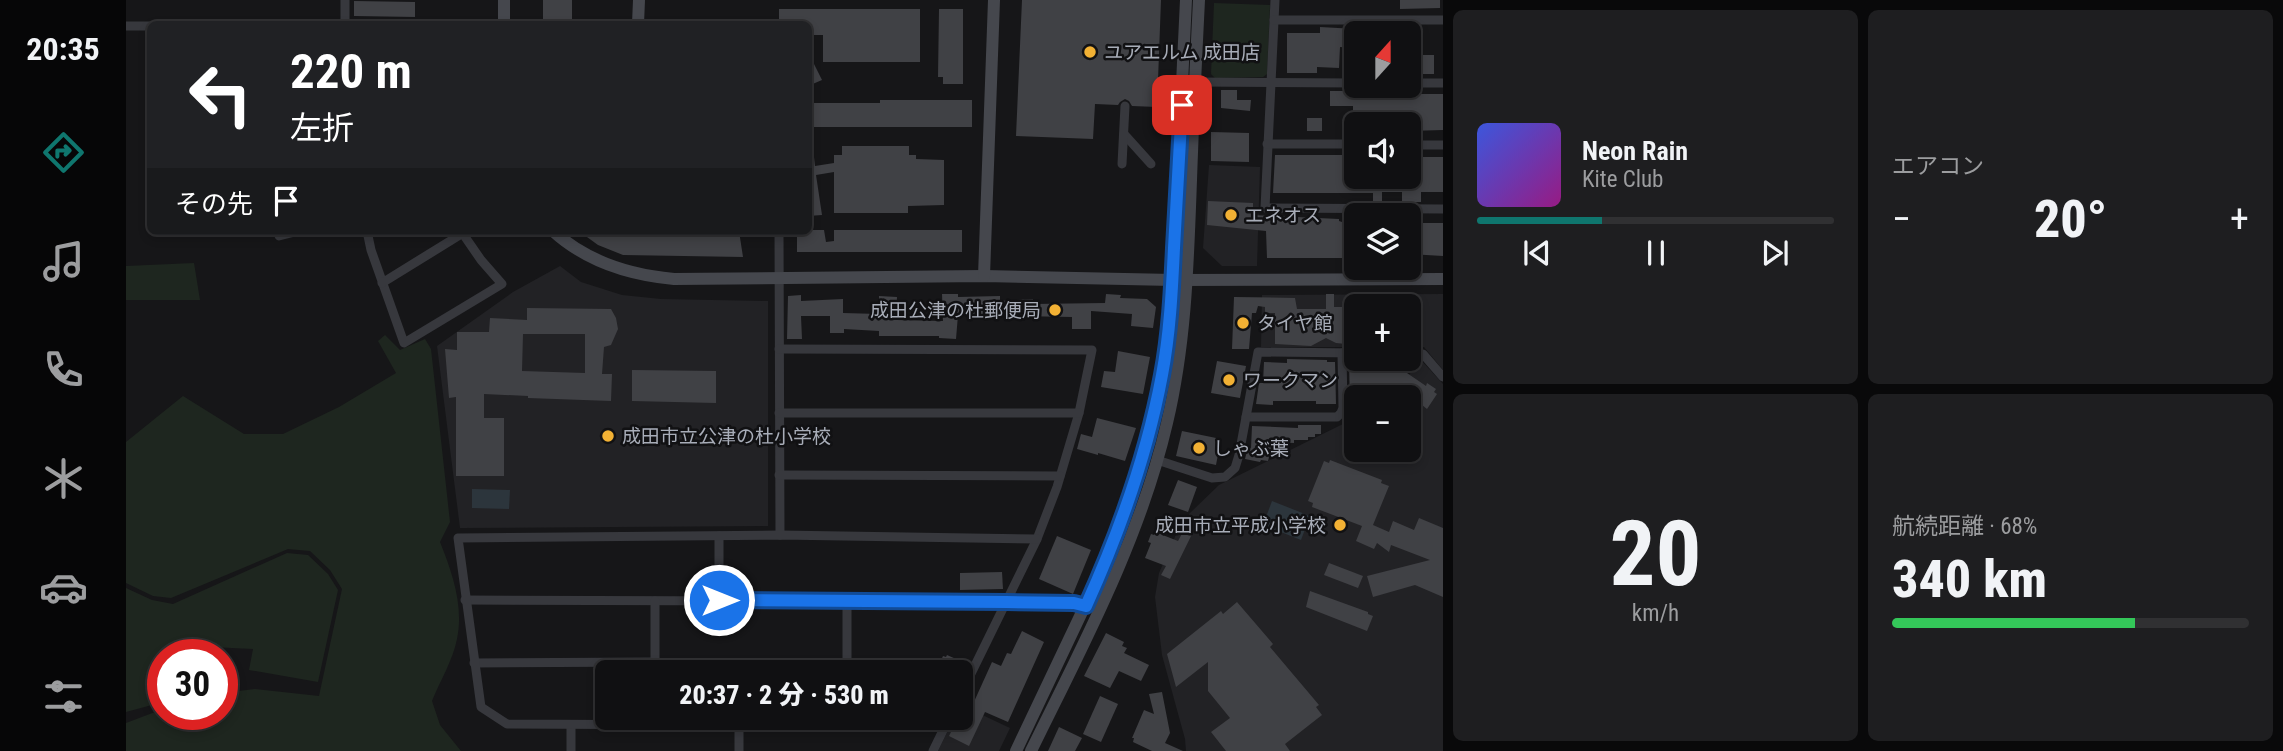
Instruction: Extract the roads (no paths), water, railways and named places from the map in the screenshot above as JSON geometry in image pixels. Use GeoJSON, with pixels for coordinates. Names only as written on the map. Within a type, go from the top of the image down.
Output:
{"type":"FeatureCollection","features":[{"type":"Feature","properties":{"kind":"street"},"geometry":{"type":"LineString","coordinates":[[345,0],[345,21]]}},
{"type":"Feature","properties":{"kind":"street"},"geometry":{"type":"LineString","coordinates":[[504,0],[504,21]]}},
{"type":"Feature","properties":{"kind":"street"},"geometry":{"type":"LineString","coordinates":[[638,21],[639,0]]}},
{"type":"Feature","properties":{"kind":"street"},"geometry":{"type":"LineString","coordinates":[[984,276],[994,0]]}},
{"type":"Feature","properties":{"kind":"street"},"geometry":{"type":"LineString","coordinates":[[1016,751],[1110,553],[1140,469],[1163,374],[1171,314],[1186,0]]}},
{"type":"Feature","properties":{"kind":"street"},"geometry":{"type":"LineString","coordinates":[[1031,751],[1127,548],[1157,460],[1177,374],[1185,315],[1199,0]]}},
{"type":"Feature","properties":{"kind":"street"},"geometry":{"type":"LineString","coordinates":[[1275,0],[1265,208],[1443,209]]}},
{"type":"Feature","properties":{"kind":"street"},"geometry":{"type":"LineString","coordinates":[[1274,20],[1443,20]]}},
{"type":"Feature","properties":{"kind":"street"},"geometry":{"type":"LineString","coordinates":[[126,26],[147,26]]}},
{"type":"Feature","properties":{"kind":"street"},"geometry":{"type":"LineString","coordinates":[[1195,82],[1344,83]]}},
{"type":"Feature","properties":{"kind":"street"},"geometry":{"type":"LineString","coordinates":[[1421,83],[1443,83]]}},
{"type":"Feature","properties":{"kind":"street"},"geometry":{"type":"LineString","coordinates":[[1122,164],[1125,106]]}},
{"type":"Feature","properties":{"kind":"street"},"geometry":{"type":"LineString","coordinates":[[1124,134],[1151,164]]}},
{"type":"Feature","properties":{"kind":"street"},"geometry":{"type":"LineString","coordinates":[[1267,144],[1344,144]]}},
{"type":"Feature","properties":{"kind":"street"},"geometry":{"type":"LineString","coordinates":[[1421,145],[1443,145]]}},
{"type":"Feature","properties":{"kind":"street"},"geometry":{"type":"LineString","coordinates":[[279,236],[283,235]]}},
{"type":"Feature","properties":{"kind":"street"},"geometry":{"type":"LineString","coordinates":[[368,235],[404,343],[502,284],[464,235]]}},
{"type":"Feature","properties":{"kind":"street"},"geometry":{"type":"LineString","coordinates":[[382,283],[457,235]]}},
{"type":"Feature","properties":{"kind":"street"},"geometry":{"type":"LineString","coordinates":[[558,235],[592,258],[620,269],[655,278],[674,279],[984,276],[1187,280],[1443,279]]}},
{"type":"Feature","properties":{"kind":"street"},"geometry":{"type":"LineString","coordinates":[[779,235],[780,535]]}},
{"type":"Feature","properties":{"kind":"street"},"geometry":{"type":"LineString","coordinates":[[779,349],[1092,350],[1079,413],[1037,539],[973,669]]}},
{"type":"Feature","properties":{"kind":"street"},"geometry":{"type":"LineString","coordinates":[[1157,460],[1212,478],[1225,477],[1235,468],[1258,352],[1342,353],[1343,408],[1337,417],[1246,417]]}},
{"type":"Feature","properties":{"kind":"street"},"geometry":{"type":"LineString","coordinates":[[1421,354],[1443,377]]}},
{"type":"Feature","properties":{"kind":"street"},"geometry":{"type":"LineString","coordinates":[[779,413],[1079,413]]}},
{"type":"Feature","properties":{"kind":"street"},"geometry":{"type":"LineString","coordinates":[[779,475],[1060,476]]}},
{"type":"Feature","properties":{"kind":"street"},"geometry":{"type":"LineString","coordinates":[[595,724],[507,724],[481,707],[458,538],[780,535],[1037,539]]}},
{"type":"Feature","properties":{"kind":"street"},"geometry":{"type":"LineString","coordinates":[[719,536],[719,600]]}},
{"type":"Feature","properties":{"kind":"street"},"geometry":{"type":"LineString","coordinates":[[465,600],[1006,602],[1074,603],[1086,606]]}},
{"type":"Feature","properties":{"kind":"street"},"geometry":{"type":"LineString","coordinates":[[654,601],[655,660]]}},
{"type":"Feature","properties":{"kind":"street"},"geometry":{"type":"LineString","coordinates":[[847,601],[847,660]]}},
{"type":"Feature","properties":{"kind":"street"},"geometry":{"type":"LineString","coordinates":[[474,663],[595,666]]}},
{"type":"Feature","properties":{"kind":"street"},"geometry":{"type":"LineString","coordinates":[[571,725],[571,751]]}},
{"type":"Feature","properties":{"kind":"street"},"geometry":{"type":"LineString","coordinates":[[739,730],[739,751]]}},
{"type":"Feature","properties":{"kind":"street"},"geometry":{"type":"LineString","coordinates":[[933,751],[943,730]]}},
{"type":"Feature","properties":{"kind":"place","name":"ユアエルム 成田店"},"geometry":{"type":"Point","coordinates":[1090,52]}},
{"type":"Feature","properties":{"kind":"place","name":"エネオス"},"geometry":{"type":"Point","coordinates":[1231,215]}},
{"type":"Feature","properties":{"kind":"place","name":"成田公津の杜郵便局"},"geometry":{"type":"Point","coordinates":[1055,310]}},
{"type":"Feature","properties":{"kind":"place","name":"タイヤ館"},"geometry":{"type":"Point","coordinates":[1243,323]}},
{"type":"Feature","properties":{"kind":"place","name":"ワークマン"},"geometry":{"type":"Point","coordinates":[1229,380]}},
{"type":"Feature","properties":{"kind":"place","name":"成田市立公津の杜小学校"},"geometry":{"type":"Point","coordinates":[608,436]}},
{"type":"Feature","properties":{"kind":"place","name":"しゃぶ葉"},"geometry":{"type":"Point","coordinates":[1199,448]}},
{"type":"Feature","properties":{"kind":"place","name":"成田市立平成小学校"},"geometry":{"type":"Point","coordinates":[1340,525]}}]}
